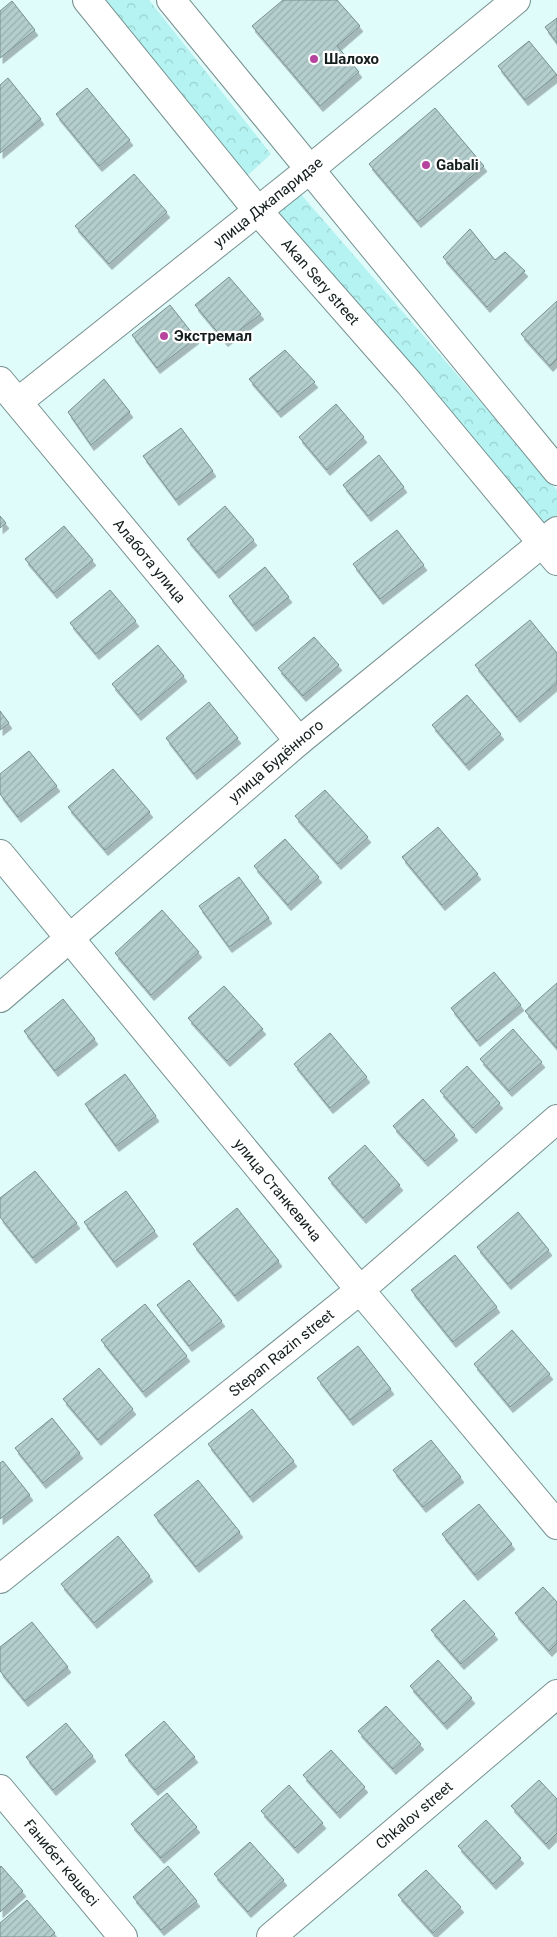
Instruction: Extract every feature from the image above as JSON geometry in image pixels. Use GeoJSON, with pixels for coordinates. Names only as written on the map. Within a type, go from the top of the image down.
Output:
{"type":"FeatureCollection","features":[{"type":"Feature","properties":{"kind":"street","name":"Akan Sery street"},"geometry":{"type":"LineString","coordinates":[[87,0],[258,211],[552,544]]}},
{"type":"Feature","properties":{"kind":"street"},"geometry":{"type":"LineString","coordinates":[[171,0],[308,170],[557,471]]}},
{"type":"Feature","properties":{"kind":"street","name":"улица Джапаридзе"},"geometry":{"type":"LineString","coordinates":[[18,402],[258,211],[516,0]]}},
{"type":"Feature","properties":{"kind":"street","name":"Алабота улица"},"geometry":{"type":"LineString","coordinates":[[0,381],[299,742]]}},
{"type":"Feature","properties":{"kind":"street","name":"улица Будённого"},"geometry":{"type":"LineString","coordinates":[[0,998],[299,742],[552,544]]}},
{"type":"Feature","properties":{"kind":"street","name":"улица Станкевича"},"geometry":{"type":"LineString","coordinates":[[0,854],[557,1525]]}},
{"type":"Feature","properties":{"kind":"street","name":"Stepan Razin street"},"geometry":{"type":"LineString","coordinates":[[0,1579],[360,1290],[557,1119]]}},
{"type":"Feature","properties":{"kind":"street","name":"Chkalov street"},"geometry":{"type":"LineString","coordinates":[[271,1937],[557,1694]]}},
{"type":"Feature","properties":{"kind":"street","name":"Ғанибет көшесі"},"geometry":{"type":"LineString","coordinates":[[0,1789],[123,1937]]}},
{"type":"Feature","properties":{"kind":"green space"},"geometry":{"type":"Polygon","coordinates":[[[106,0],[149,0],[271,154],[247,176],[106,0]]]}},
{"type":"Feature","properties":{"kind":"green space"},"geometry":{"type":"Polygon","coordinates":[[[299,192],[557,490],[557,515],[542,525],[279,213],[299,192]]]}},
{"type":"Feature","properties":{"kind":"building","name":"Шалохо"},"geometry":{"type":"Polygon","coordinates":[[[283,0],[337,0],[360,26],[337,46],[359,72],[320,106],[252,26],[283,0]]]}},
{"type":"Feature","properties":{"kind":"building"},"geometry":{"type":"Polygon","coordinates":[[[12,1],[35,30],[0,58],[0,11],[12,1]]]}},
{"type":"Feature","properties":{"kind":"building"},"geometry":{"type":"Polygon","coordinates":[[[557,18],[557,43],[545,27],[557,18]]]}},
{"type":"Feature","properties":{"kind":"building"},"geometry":{"type":"Polygon","coordinates":[[[529,41],[557,75],[525,100],[498,66],[529,41]]]}},
{"type":"Feature","properties":{"kind":"building"},"geometry":{"type":"Polygon","coordinates":[[[8,78],[41,119],[0,153],[0,85],[8,78]]]}},
{"type":"Feature","properties":{"kind":"building"},"geometry":{"type":"Polygon","coordinates":[[[87,88],[130,140],[99,166],[56,114],[87,88]]]}},
{"type":"Feature","properties":{"kind":"building","name":"Gabali"},"geometry":{"type":"Polygon","coordinates":[[[435,108],[484,166],[418,222],[369,164],[435,108]]]}},
{"type":"Feature","properties":{"kind":"building"},"geometry":{"type":"Polygon","coordinates":[[[134,174],[167,212],[109,264],[75,226],[134,174]]]}},
{"type":"Feature","properties":{"kind":"building"},"geometry":{"type":"Polygon","coordinates":[[[470,229],[495,260],[505,252],[525,271],[487,307],[443,257],[470,229]]]}},
{"type":"Feature","properties":{"kind":"building"},"geometry":{"type":"Polygon","coordinates":[[[229,277],[261,314],[225,341],[195,305],[229,277]]]}},
{"type":"Feature","properties":{"kind":"building"},"geometry":{"type":"Polygon","coordinates":[[[557,301],[557,359],[550,366],[521,334],[557,301]]]}},
{"type":"Feature","properties":{"kind":"building","name":"Экстремал"},"geometry":{"type":"Polygon","coordinates":[[[170,305],[196,338],[157,368],[132,335],[170,305]]]}},
{"type":"Feature","properties":{"kind":"building"},"geometry":{"type":"Polygon","coordinates":[[[285,350],[315,382],[278,412],[249,379],[285,350]]]}},
{"type":"Feature","properties":{"kind":"building"},"geometry":{"type":"Polygon","coordinates":[[[104,379],[130,412],[91,445],[68,412],[104,379]]]}},
{"type":"Feature","properties":{"kind":"building"},"geometry":{"type":"Polygon","coordinates":[[[336,404],[364,437],[327,470],[299,437],[336,404]]]}},
{"type":"Feature","properties":{"kind":"building"},"geometry":{"type":"Polygon","coordinates":[[[181,428],[213,471],[176,500],[143,456],[181,428]]]}},
{"type":"Feature","properties":{"kind":"building"},"geometry":{"type":"Polygon","coordinates":[[[379,455],[404,487],[368,516],[343,485],[379,455]]]}},
{"type":"Feature","properties":{"kind":"building"},"geometry":{"type":"Polygon","coordinates":[[[225,506],[254,540],[216,573],[187,539],[225,506]]]}},
{"type":"Feature","properties":{"kind":"building"},"geometry":{"type":"Polygon","coordinates":[[[0,516],[6,523],[0,528],[0,516]]]}},
{"type":"Feature","properties":{"kind":"building"},"geometry":{"type":"Polygon","coordinates":[[[64,526],[93,560],[54,593],[25,559],[64,526]]]}},
{"type":"Feature","properties":{"kind":"building"},"geometry":{"type":"Polygon","coordinates":[[[397,530],[424,565],[380,599],[353,564],[397,530]]]}},
{"type":"Feature","properties":{"kind":"building"},"geometry":{"type":"Polygon","coordinates":[[[265,567],[289,597],[253,626],[229,596],[265,567]]]}},
{"type":"Feature","properties":{"kind":"building"},"geometry":{"type":"Polygon","coordinates":[[[110,590],[136,621],[96,654],[70,623],[110,590]]]}},
{"type":"Feature","properties":{"kind":"building"},"geometry":{"type":"Polygon","coordinates":[[[530,620],[557,653],[557,683],[517,717],[475,665],[530,620]]]}},
{"type":"Feature","properties":{"kind":"building"},"geometry":{"type":"Polygon","coordinates":[[[314,637],[339,665],[303,696],[278,668],[314,637]]]}},
{"type":"Feature","properties":{"kind":"building"},"geometry":{"type":"Polygon","coordinates":[[[158,645],[184,676],[138,715],[112,684],[158,645]]]}},
{"type":"Feature","properties":{"kind":"building"},"geometry":{"type":"Polygon","coordinates":[[[467,695],[501,734],[466,765],[432,725],[467,695]]]}},
{"type":"Feature","properties":{"kind":"building"},"geometry":{"type":"Polygon","coordinates":[[[209,702],[238,738],[194,774],[166,738],[209,702]]]}},
{"type":"Feature","properties":{"kind":"building"},"geometry":{"type":"Polygon","coordinates":[[[0,711],[9,723],[0,730],[0,711]]]}},
{"type":"Feature","properties":{"kind":"building"},"geometry":{"type":"Polygon","coordinates":[[[29,751],[57,786],[18,817],[0,794],[0,774],[29,751]]]}},
{"type":"Feature","properties":{"kind":"building"},"geometry":{"type":"Polygon","coordinates":[[[113,769],[150,812],[105,850],[68,807],[113,769]]]}},
{"type":"Feature","properties":{"kind":"building"},"geometry":{"type":"Polygon","coordinates":[[[325,790],[368,837],[338,864],[295,816],[325,790]]]}},
{"type":"Feature","properties":{"kind":"building"},"geometry":{"type":"Polygon","coordinates":[[[438,827],[478,874],[442,905],[402,857],[438,827]]]}},
{"type":"Feature","properties":{"kind":"building"},"geometry":{"type":"Polygon","coordinates":[[[285,839],[319,877],[288,905],[254,866],[285,839]]]}},
{"type":"Feature","properties":{"kind":"building"},"geometry":{"type":"Polygon","coordinates":[[[239,877],[269,918],[229,947],[199,906],[239,877]]]}},
{"type":"Feature","properties":{"kind":"building"},"geometry":{"type":"Polygon","coordinates":[[[162,910],[199,952],[151,995],[115,953],[162,910]]]}},
{"type":"Feature","properties":{"kind":"building"},"geometry":{"type":"Polygon","coordinates":[[[494,972],[521,1005],[477,1041],[451,1008],[494,972]]]}},
{"type":"Feature","properties":{"kind":"building"},"geometry":{"type":"Polygon","coordinates":[[[557,983],[557,1048],[525,1011],[557,983]]]}},
{"type":"Feature","properties":{"kind":"building"},"geometry":{"type":"Polygon","coordinates":[[[224,986],[263,1029],[227,1061],[188,1018],[224,986]]]}},
{"type":"Feature","properties":{"kind":"building"},"geometry":{"type":"Polygon","coordinates":[[[63,999],[95,1039],[55,1071],[24,1031],[63,999]]]}},
{"type":"Feature","properties":{"kind":"building"},"geometry":{"type":"Polygon","coordinates":[[[513,1029],[542,1062],[509,1091],[480,1059],[513,1029]]]}},
{"type":"Feature","properties":{"kind":"building"},"geometry":{"type":"Polygon","coordinates":[[[330,1033],[367,1077],[330,1108],[294,1064],[330,1033]]]}},
{"type":"Feature","properties":{"kind":"building"},"geometry":{"type":"Polygon","coordinates":[[[467,1066],[500,1103],[473,1128],[440,1091],[467,1066]]]}},
{"type":"Feature","properties":{"kind":"building"},"geometry":{"type":"Polygon","coordinates":[[[125,1074],[156,1116],[116,1146],[85,1104],[125,1074]]]}},
{"type":"Feature","properties":{"kind":"building"},"geometry":{"type":"Polygon","coordinates":[[[423,1099],[455,1135],[425,1161],[393,1126],[423,1099]]]}},
{"type":"Feature","properties":{"kind":"building"},"geometry":{"type":"Polygon","coordinates":[[[365,1145],[400,1185],[363,1218],[328,1178],[365,1145]]]}},
{"type":"Feature","properties":{"kind":"building"},"geometry":{"type":"Polygon","coordinates":[[[35,1171],[77,1223],[33,1258],[0,1217],[0,1198],[35,1171]]]}},
{"type":"Feature","properties":{"kind":"building"},"geometry":{"type":"Polygon","coordinates":[[[126,1191],[155,1231],[114,1262],[84,1222],[126,1191]]]}},
{"type":"Feature","properties":{"kind":"building"},"geometry":{"type":"Polygon","coordinates":[[[237,1208],[279,1261],[235,1296],[193,1244],[237,1208]]]}},
{"type":"Feature","properties":{"kind":"building"},"geometry":{"type":"Polygon","coordinates":[[[518,1212],[549,1250],[508,1284],[477,1247],[518,1212]]]}},
{"type":"Feature","properties":{"kind":"building"},"geometry":{"type":"Polygon","coordinates":[[[455,1255],[497,1307],[453,1342],[411,1290],[455,1255]]]}},
{"type":"Feature","properties":{"kind":"building"},"geometry":{"type":"Polygon","coordinates":[[[189,1280],[222,1321],[189,1346],[157,1305],[189,1280]]]}},
{"type":"Feature","properties":{"kind":"building"},"geometry":{"type":"Polygon","coordinates":[[[145,1304],[187,1356],[143,1392],[101,1340],[145,1304]]]}},
{"type":"Feature","properties":{"kind":"building"},"geometry":{"type":"Polygon","coordinates":[[[512,1330],[550,1374],[510,1407],[474,1364],[512,1330]]]}},
{"type":"Feature","properties":{"kind":"building"},"geometry":{"type":"Polygon","coordinates":[[[358,1346],[391,1389],[350,1420],[317,1378],[358,1346]]]}},
{"type":"Feature","properties":{"kind":"building"},"geometry":{"type":"Polygon","coordinates":[[[99,1368],[133,1409],[98,1440],[63,1399],[99,1368]]]}},
{"type":"Feature","properties":{"kind":"building"},"geometry":{"type":"Polygon","coordinates":[[[252,1409],[294,1461],[250,1497],[208,1444],[252,1409]]]}},
{"type":"Feature","properties":{"kind":"building"},"geometry":{"type":"Polygon","coordinates":[[[52,1418],[80,1453],[43,1483],[15,1448],[52,1418]]]}},
{"type":"Feature","properties":{"kind":"building"},"geometry":{"type":"Polygon","coordinates":[[[431,1440],[461,1477],[423,1507],[393,1470],[431,1440]]]}},
{"type":"Feature","properties":{"kind":"building"},"geometry":{"type":"Polygon","coordinates":[[[3,1461],[30,1495],[0,1519],[0,1463],[3,1461]]]}},
{"type":"Feature","properties":{"kind":"building"},"geometry":{"type":"Polygon","coordinates":[[[198,1480],[240,1532],[196,1567],[154,1515],[198,1480]]]}},
{"type":"Feature","properties":{"kind":"building"},"geometry":{"type":"Polygon","coordinates":[[[479,1504],[512,1544],[475,1575],[442,1534],[479,1504]]]}},
{"type":"Feature","properties":{"kind":"building"},"geometry":{"type":"Polygon","coordinates":[[[118,1536],[150,1576],[94,1623],[61,1584],[118,1536]]]}},
{"type":"Feature","properties":{"kind":"building"},"geometry":{"type":"Polygon","coordinates":[[[543,1587],[557,1602],[557,1643],[549,1651],[515,1613],[543,1587]]]}},
{"type":"Feature","properties":{"kind":"building"},"geometry":{"type":"Polygon","coordinates":[[[464,1600],[495,1634],[461,1664],[431,1630],[464,1600]]]}},
{"type":"Feature","properties":{"kind":"building"},"geometry":{"type":"Polygon","coordinates":[[[32,1622],[68,1667],[25,1701],[0,1671],[0,1647],[32,1622]]]}},
{"type":"Feature","properties":{"kind":"building"},"geometry":{"type":"Polygon","coordinates":[[[438,1660],[472,1698],[444,1724],[410,1686],[438,1660]]]}},
{"type":"Feature","properties":{"kind":"building"},"geometry":{"type":"Polygon","coordinates":[[[386,1706],[421,1744],[393,1769],[358,1731],[386,1706]]]}},
{"type":"Feature","properties":{"kind":"building"},"geometry":{"type":"Polygon","coordinates":[[[164,1721],[195,1757],[155,1790],[125,1755],[164,1721]]]}},
{"type":"Feature","properties":{"kind":"building"},"geometry":{"type":"Polygon","coordinates":[[[66,1723],[93,1756],[53,1790],[26,1757],[66,1723]]]}},
{"type":"Feature","properties":{"kind":"building"},"geometry":{"type":"Polygon","coordinates":[[[331,1750],[365,1787],[337,1813],[303,1775],[331,1750]]]}},
{"type":"Feature","properties":{"kind":"building"},"geometry":{"type":"Polygon","coordinates":[[[539,1780],[557,1799],[557,1833],[546,1844],[511,1806],[539,1780]]]}},
{"type":"Feature","properties":{"kind":"building"},"geometry":{"type":"Polygon","coordinates":[[[289,1785],[323,1823],[295,1848],[261,1811],[289,1785]]]}},
{"type":"Feature","properties":{"kind":"building"},"geometry":{"type":"Polygon","coordinates":[[[167,1793],[197,1827],[161,1858],[131,1824],[167,1793]]]}},
{"type":"Feature","properties":{"kind":"building"},"geometry":{"type":"Polygon","coordinates":[[[486,1820],[521,1858],[493,1884],[458,1846],[486,1820]]]}},
{"type":"Feature","properties":{"kind":"building"},"geometry":{"type":"Polygon","coordinates":[[[250,1842],[284,1880],[248,1912],[214,1874],[250,1842]]]}},
{"type":"Feature","properties":{"kind":"building"},"geometry":{"type":"Polygon","coordinates":[[[168,1866],[197,1901],[161,1930],[133,1897],[168,1866]]]}},
{"type":"Feature","properties":{"kind":"building"},"geometry":{"type":"Polygon","coordinates":[[[0,1867],[23,1891],[0,1912],[0,1867]]]}},
{"type":"Feature","properties":{"kind":"building"},"geometry":{"type":"Polygon","coordinates":[[[426,1870],[461,1907],[433,1933],[398,1895],[426,1870]]]}},
{"type":"Feature","properties":{"kind":"building"},"geometry":{"type":"Polygon","coordinates":[[[27,1900],[55,1933],[50,1937],[0,1937],[0,1923],[27,1900]]]}},
{"type":"Feature","properties":{"kind":"place","name":"Шалохо"},"geometry":{"type":"Point","coordinates":[314,59]}},
{"type":"Feature","properties":{"kind":"place","name":"Gabali"},"geometry":{"type":"Point","coordinates":[426,165]}},
{"type":"Feature","properties":{"kind":"place","name":"Экстремал"},"geometry":{"type":"Point","coordinates":[164,336]}}]}
